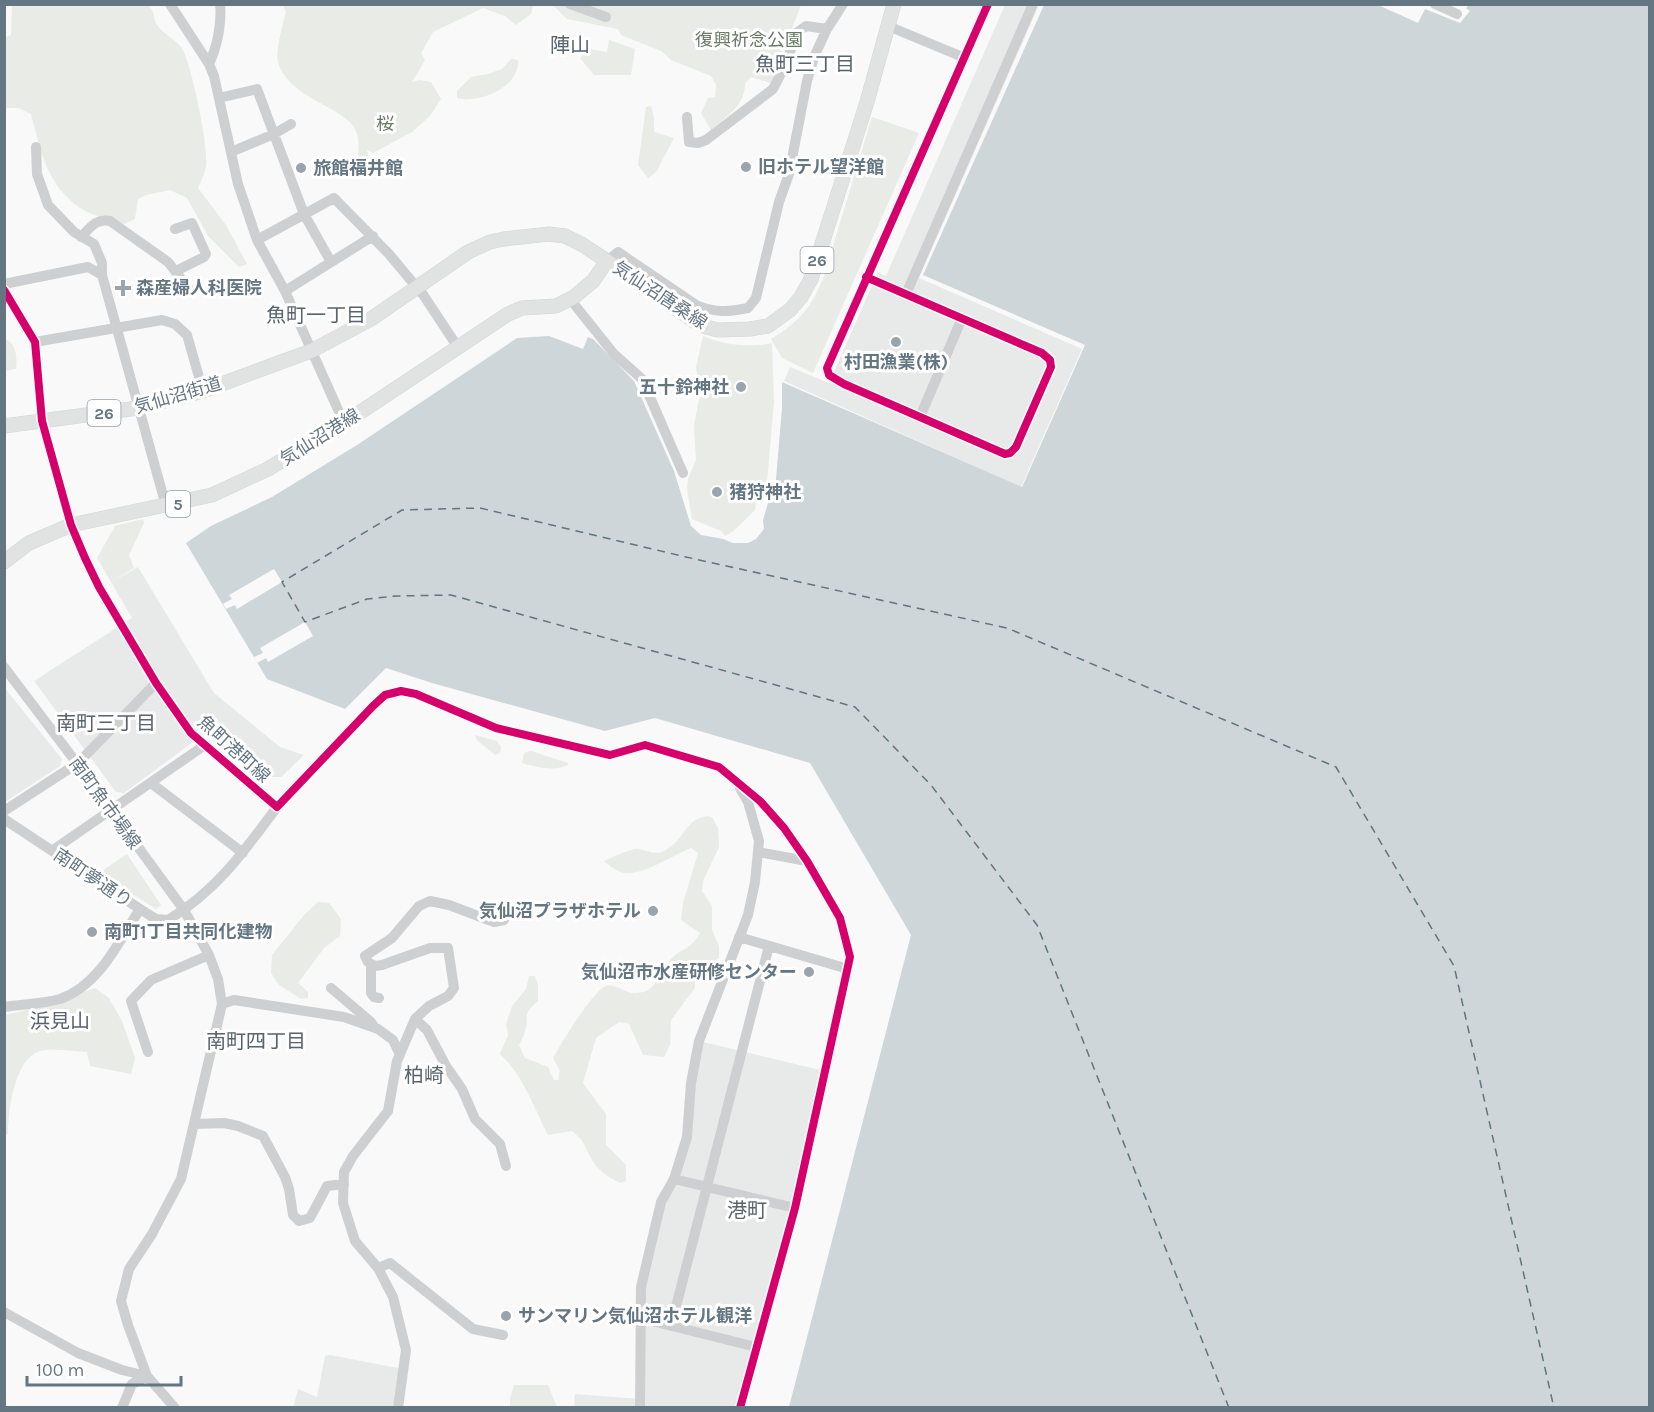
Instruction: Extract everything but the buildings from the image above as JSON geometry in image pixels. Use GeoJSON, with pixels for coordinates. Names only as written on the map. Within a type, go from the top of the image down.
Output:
{"type":"FeatureCollection","features":[{"type":"Feature","properties":{"kind":"main road","name":"気仙沼唐桑線"},"geometry":{"type":"LineString","coordinates":[[311,351],[370,319],[468,252],[490,242],[549,234],[565,236],[583,245],[706,327],[750,330],[768,326],[790,310],[812,279],[867,102],[894,4]]}},
{"type":"Feature","properties":{"kind":"main road","name":"気仙沼港線"},"geometry":{"type":"LineString","coordinates":[[4,562],[29,543],[71,525],[212,495],[259,473],[344,423],[508,314],[522,308],[556,306],[570,299],[593,281],[607,261]]}},
{"type":"Feature","properties":{"kind":"main road","name":"気仙沼街道"},"geometry":{"type":"LineString","coordinates":[[4,426],[138,408],[203,391],[311,351]]}},
{"type":"Feature","properties":{"kind":"street"},"geometry":{"type":"LineString","coordinates":[[170,4],[209,64],[238,184],[257,240],[285,291],[344,423]]}},
{"type":"Feature","properties":{"kind":"street"},"geometry":{"type":"LineString","coordinates":[[209,64],[214,53],[221,15],[220,4]]}},
{"type":"Feature","properties":{"kind":"street"},"geometry":{"type":"LineString","coordinates":[[570,4],[606,17]]}},
{"type":"Feature","properties":{"kind":"street"},"geometry":{"type":"LineString","coordinates":[[607,261],[618,252],[696,305],[709,310],[725,312],[748,308],[756,298],[779,202],[789,174],[807,81],[814,57],[827,29],[843,4]]}},
{"type":"Feature","properties":{"kind":"street"},"geometry":{"type":"LineString","coordinates":[[866,277],[1042,353],[1050,360],[1051,367],[1016,447],[1010,453],[1005,454],[844,384],[829,375],[826,368],[866,277],[965,58],[988,4]]}},
{"type":"Feature","properties":{"kind":"street"},"geometry":{"type":"LineString","coordinates":[[906,294],[1033,4]]}},
{"type":"Feature","properties":{"kind":"street"},"geometry":{"type":"LineString","coordinates":[[1435,4],[1457,14]]}},
{"type":"Feature","properties":{"kind":"street"},"geometry":{"type":"LineString","coordinates":[[888,26],[965,58]]}},
{"type":"Feature","properties":{"kind":"street"},"geometry":{"type":"LineString","coordinates":[[687,117],[689,142],[698,143],[706,140],[773,89],[787,62],[796,33],[806,27],[827,29]]}},
{"type":"Feature","properties":{"kind":"street"},"geometry":{"type":"LineString","coordinates":[[219,98],[257,89],[304,214],[332,262]]}},
{"type":"Feature","properties":{"kind":"street"},"geometry":{"type":"LineString","coordinates":[[231,152],[274,134],[291,124]]}},
{"type":"Feature","properties":{"kind":"street"},"geometry":{"type":"LineString","coordinates":[[36,147],[37,174],[48,205],[74,232],[93,244],[102,263],[102,275],[116,329],[166,506]]}},
{"type":"Feature","properties":{"kind":"street"},"geometry":{"type":"LineString","coordinates":[[257,240],[334,198],[373,236],[417,287],[458,346]]}},
{"type":"Feature","properties":{"kind":"street"},"geometry":{"type":"LineString","coordinates":[[81,237],[95,223],[103,220],[110,221],[140,244],[153,250],[176,271],[189,289]]}},
{"type":"Feature","properties":{"kind":"street"},"geometry":{"type":"LineString","coordinates":[[175,229],[192,223],[206,254],[176,271]]}},
{"type":"Feature","properties":{"kind":"street"},"geometry":{"type":"LineString","coordinates":[[285,291],[373,236]]}},
{"type":"Feature","properties":{"kind":"street"},"geometry":{"type":"LineString","coordinates":[[4,284],[88,267],[102,275]]}},
{"type":"Feature","properties":{"kind":"street"},"geometry":{"type":"LineString","coordinates":[[4,290],[35,342],[162,320],[175,324],[187,335],[203,391]]}},
{"type":"Feature","properties":{"kind":"street"},"geometry":{"type":"LineString","coordinates":[[570,299],[614,354],[642,379],[683,472]]}},
{"type":"Feature","properties":{"kind":"street"},"geometry":{"type":"LineString","coordinates":[[920,417],[962,318]]}},
{"type":"Feature","properties":{"kind":"street","name":"魚町港町線"},"geometry":{"type":"LineString","coordinates":[[35,342],[42,421],[71,525],[99,586],[156,683],[191,733],[276,807],[373,706],[386,695],[401,691],[416,694],[496,728],[610,755],[645,746],[719,768],[735,778]]}},
{"type":"Feature","properties":{"kind":"street","name":"南町魚市場線"},"geometry":{"type":"LineString","coordinates":[[4,667],[78,763],[184,910],[209,955],[218,979],[222,1004]]}},
{"type":"Feature","properties":{"kind":"street"},"geometry":{"type":"LineString","coordinates":[[4,811],[78,763],[156,683]]}},
{"type":"Feature","properties":{"kind":"street"},"geometry":{"type":"LineString","coordinates":[[53,850],[205,745]]}},
{"type":"Feature","properties":{"kind":"street"},"geometry":{"type":"LineString","coordinates":[[640,1407],[641,1287],[661,1202],[674,1179],[687,1137],[691,1083],[699,1041],[748,915],[755,882],[759,841],[748,802],[735,778]]}},
{"type":"Feature","properties":{"kind":"street"},"geometry":{"type":"LineString","coordinates":[[735,778],[778,821],[807,861],[840,918],[850,957],[795,1208],[740,1407]]}},
{"type":"Feature","properties":{"kind":"street"},"geometry":{"type":"LineString","coordinates":[[151,783],[243,853]]}},
{"type":"Feature","properties":{"kind":"street"},"geometry":{"type":"LineString","coordinates":[[184,910],[215,886],[243,853],[276,807]]}},
{"type":"Feature","properties":{"kind":"street","name":"南町夢通り"},"geometry":{"type":"LineString","coordinates":[[4,819],[156,919],[168,920],[184,910]]}},
{"type":"Feature","properties":{"kind":"street"},"geometry":{"type":"LineString","coordinates":[[758,852],[807,861]]}},
{"type":"Feature","properties":{"kind":"street"},"geometry":{"type":"LineString","coordinates":[[398,1407],[406,1350],[393,1297],[378,1268],[355,1241],[343,1203],[344,1172],[353,1156],[388,1111],[400,1055],[415,1019],[429,1006],[448,996],[454,988],[448,948],[430,948],[382,966],[371,964],[365,956],[392,938],[419,906],[430,902],[448,905],[494,922],[504,920],[506,911]]}},
{"type":"Feature","properties":{"kind":"street"},"geometry":{"type":"LineString","coordinates":[[4,1007],[60,999],[78,989],[101,970],[140,909]]}},
{"type":"Feature","properties":{"kind":"street"},"geometry":{"type":"LineString","coordinates":[[739,938],[848,969]]}},
{"type":"Feature","properties":{"kind":"street"},"geometry":{"type":"LineString","coordinates":[[671,1326],[769,946]]}},
{"type":"Feature","properties":{"kind":"street"},"geometry":{"type":"LineString","coordinates":[[148,1052],[131,1001],[151,980],[209,955]]}},
{"type":"Feature","properties":{"kind":"street"},"geometry":{"type":"LineString","coordinates":[[371,964],[371,993],[374,997],[379,998]]}},
{"type":"Feature","properties":{"kind":"street"},"geometry":{"type":"LineString","coordinates":[[331,988],[375,1028]]}},
{"type":"Feature","properties":{"kind":"street"},"geometry":{"type":"LineString","coordinates":[[174,1407],[147,1376],[121,1300],[129,1269],[152,1234],[181,1179],[222,1004],[234,1000],[344,1017],[375,1028],[393,1040],[400,1055]]}},
{"type":"Feature","properties":{"kind":"street"},"geometry":{"type":"LineString","coordinates":[[415,1019],[427,1030],[446,1066],[462,1089],[475,1119],[500,1144],[506,1166]]}},
{"type":"Feature","properties":{"kind":"street"},"geometry":{"type":"LineString","coordinates":[[194,1124],[225,1123],[263,1136],[285,1177],[293,1215],[299,1221],[310,1218],[327,1186],[344,1184]]}},
{"type":"Feature","properties":{"kind":"street"},"geometry":{"type":"LineString","coordinates":[[674,1179],[795,1208]]}},
{"type":"Feature","properties":{"kind":"street"},"geometry":{"type":"LineString","coordinates":[[378,1268],[390,1263],[473,1329],[503,1335]]}},
{"type":"Feature","properties":{"kind":"street"},"geometry":{"type":"LineString","coordinates":[[5,1314],[78,1353],[122,1370],[147,1376]]}},
{"type":"Feature","properties":{"kind":"street"},"geometry":{"type":"LineString","coordinates":[[640,1318],[756,1347]]}},
{"type":"Feature","properties":{"kind":"street"},"geometry":{"type":"LineString","coordinates":[[122,1407],[132,1384],[147,1376]]}},
{"type":"Feature","properties":{"kind":"shaded area"},"geometry":{"type":"Polygon","coordinates":[[[1376,4],[1418,23],[1425,9],[1460,23],[1470,11],[1466,8],[1469,5],[1649,5],[1649,1407],[789,1407],[911,935],[810,763],[655,718],[605,731],[386,668],[345,709],[267,679],[186,543],[211,526],[272,497],[357,445],[517,338],[549,336],[583,349],[588,337],[593,339],[634,381],[674,471],[691,526],[701,535],[733,543],[748,543],[756,539],[764,529],[763,520],[771,493],[775,491],[782,382],[1022,487],[1085,345],[923,275],[1044,5],[1376,4]]]}},
{"type":"Feature","properties":{"kind":"shaded area"},"geometry":{"type":"Polygon","coordinates":[[[1005,5],[1039,5],[919,278],[1082,349],[1021,487],[784,381],[790,367],[829,383],[878,272],[886,276],[1005,5]]]}},
{"type":"Feature","properties":{"kind":"shaded area"},"geometry":{"type":"Polygon","coordinates":[[[138,567],[214,693],[280,747],[304,755],[281,777],[259,777],[204,734],[124,793],[116,792],[34,681],[132,618],[111,582],[138,567]]]}},
{"type":"Feature","properties":{"kind":"shaded area"},"geometry":{"type":"Polygon","coordinates":[[[4,687],[62,759],[60,766],[5,802],[4,687]]]}},
{"type":"Feature","properties":{"kind":"shaded area"},"geometry":{"type":"Polygon","coordinates":[[[699,1041],[824,1071],[741,1407],[574,1408],[575,1394],[640,1399],[640,1318],[661,1202],[687,1137],[699,1041]]]}},
{"type":"Feature","properties":{"kind":"shaded area"},"geometry":{"type":"Polygon","coordinates":[[[330,1355],[403,1369],[398,1407],[293,1408],[298,1389],[317,1397],[325,1356],[330,1355]]]}},
{"type":"Feature","properties":{"kind":"green space"},"geometry":{"type":"Polygon","coordinates":[[[12,5],[148,5],[160,28],[181,47],[190,69],[202,124],[206,157],[203,177],[198,188],[226,225],[247,264],[239,267],[208,236],[187,198],[170,190],[138,199],[135,219],[124,224],[80,208],[59,188],[46,166],[31,114],[18,108],[5,108],[4,38],[11,35],[12,5]]]}},
{"type":"Feature","properties":{"kind":"green space","name":"桜"},"geometry":{"type":"Polygon","coordinates":[[[283,5],[533,5],[531,14],[516,25],[505,16],[483,8],[433,32],[421,53],[425,60],[412,82],[420,80],[431,82],[441,99],[430,116],[412,132],[373,153],[367,150],[369,168],[363,169],[357,166],[358,142],[352,125],[294,86],[278,62],[278,45],[286,12],[283,5]]]}},
{"type":"Feature","properties":{"kind":"green space","name":"復興祈念公園"},"geometry":{"type":"Polygon","coordinates":[[[553,5],[801,5],[771,83],[751,77],[745,83],[742,98],[738,104],[711,130],[701,113],[708,98],[715,97],[716,85],[711,76],[671,60],[661,51],[621,35],[618,29],[567,19],[553,5]]]}},
{"type":"Feature","properties":{"kind":"green space"},"geometry":{"type":"Polygon","coordinates":[[[609,40],[635,49],[631,75],[594,75],[580,58],[589,49],[607,52],[609,40]]]}},
{"type":"Feature","properties":{"kind":"green space"},"geometry":{"type":"Polygon","coordinates":[[[511,59],[518,60],[517,70],[506,85],[487,96],[457,98],[457,91],[471,77],[502,69],[511,59]]]}},
{"type":"Feature","properties":{"kind":"green space"},"geometry":{"type":"Polygon","coordinates":[[[651,106],[654,132],[674,138],[656,172],[648,178],[638,165],[646,107],[651,106]]]}},
{"type":"Feature","properties":{"kind":"green space"},"geometry":{"type":"Polygon","coordinates":[[[872,117],[919,133],[813,373],[782,358],[771,339],[803,314],[823,279],[872,117]]]}},
{"type":"Feature","properties":{"kind":"green space"},"geometry":{"type":"Polygon","coordinates":[[[703,336],[737,345],[772,343],[774,401],[767,483],[759,481],[755,510],[725,536],[721,531],[692,519],[687,489],[688,479],[696,460],[694,426],[700,393],[696,367],[703,336]]]}},
{"type":"Feature","properties":{"kind":"green space"},"geometry":{"type":"Polygon","coordinates":[[[5,339],[14,348],[16,369],[5,371],[5,339]]]}},
{"type":"Feature","properties":{"kind":"green space"},"geometry":{"type":"Polygon","coordinates":[[[143,519],[144,523],[129,555],[134,568],[111,582],[97,558],[115,526],[143,519]]]}},
{"type":"Feature","properties":{"kind":"green space"},"geometry":{"type":"Polygon","coordinates":[[[475,735],[497,741],[501,747],[500,753],[495,755],[477,740],[475,735]]]}},
{"type":"Feature","properties":{"kind":"green space"},"geometry":{"type":"Polygon","coordinates":[[[531,751],[568,763],[568,765],[551,768],[522,763],[524,753],[531,751]]]}},
{"type":"Feature","properties":{"kind":"green space"},"geometry":{"type":"Polygon","coordinates":[[[707,816],[712,817],[718,828],[719,847],[703,881],[702,891],[712,906],[712,930],[719,946],[719,958],[695,976],[695,988],[671,1020],[670,1045],[664,1057],[643,1055],[629,1024],[619,1022],[596,1038],[583,1083],[606,1114],[606,1145],[626,1165],[626,1181],[620,1183],[607,1176],[596,1166],[582,1141],[572,1131],[548,1135],[522,1082],[500,1054],[508,1035],[506,1024],[512,1006],[526,989],[529,976],[535,976],[538,985],[538,1001],[528,1013],[525,1033],[519,1045],[525,1058],[548,1067],[554,1080],[558,1080],[560,1071],[553,1058],[599,991],[604,987],[612,986],[635,993],[652,987],[670,960],[689,946],[700,933],[681,920],[683,903],[698,853],[691,848],[633,873],[619,871],[604,861],[636,849],[657,853],[664,851],[677,841],[693,822],[707,816]]]}},
{"type":"Feature","properties":{"kind":"green space"},"geometry":{"type":"Polygon","coordinates":[[[127,854],[161,905],[156,909],[99,873],[127,854]]]}},
{"type":"Feature","properties":{"kind":"green space"},"geometry":{"type":"Polygon","coordinates":[[[318,902],[329,903],[341,919],[340,936],[324,948],[298,983],[308,992],[308,998],[301,999],[279,985],[271,973],[272,955],[304,915],[318,902]]]}},
{"type":"Feature","properties":{"kind":"green space"},"geometry":{"type":"Polygon","coordinates":[[[95,988],[109,998],[122,1021],[135,1058],[131,1074],[90,1066],[87,1052],[40,1051],[31,1056],[18,1075],[11,1100],[8,1134],[5,1136],[5,1015],[44,1006],[95,988]]]}},
{"type":"Feature","properties":{"kind":"green space"},"geometry":{"type":"Polygon","coordinates":[[[514,1385],[548,1385],[557,1407],[510,1407],[514,1385]]]}},
{"type":"Feature","properties":{"kind":"pier"},"geometry":{"type":"Polygon","coordinates":[[[274,569],[282,582],[237,609],[235,605],[226,609],[223,604],[232,599],[229,595],[274,569]]]}},
{"type":"Feature","properties":{"kind":"pier"},"geometry":{"type":"Polygon","coordinates":[[[305,622],[313,636],[268,662],[266,658],[257,663],[254,657],[263,653],[260,648],[305,622]]]}},
{"type":"Feature","properties":{"kind":"ferry route"},"geometry":{"type":"LineString","coordinates":[[1229,1408],[1037,925],[931,785],[855,707],[451,595],[367,599],[305,622],[282,582],[402,510],[480,508],[686,557],[1007,628],[1336,767],[1454,966],[1554,1408]]}},
{"type":"Feature","properties":{"kind":"cycle path"},"geometry":{"type":"LineString","coordinates":[[866,277],[1042,353],[1050,360],[1051,367],[1016,447],[1010,453],[1005,454],[844,384],[829,375],[827,368],[988,4]]}},
{"type":"Feature","properties":{"kind":"cycle path"},"geometry":{"type":"LineString","coordinates":[[4,290],[35,342],[42,421],[71,525],[99,587],[156,683],[191,733],[277,807],[373,706],[385,695],[401,691],[416,694],[496,728],[610,755],[645,745],[719,767],[760,801],[784,828],[807,861],[840,918],[850,957],[795,1208],[740,1408]]}},
{"type":"Feature","properties":{"kind":"place","name":"旧ホテル望洋館"},"geometry":{"type":"Point","coordinates":[746,167]}},
{"type":"Feature","properties":{"kind":"place","name":"旅館福井館"},"geometry":{"type":"Point","coordinates":[301,168]}},
{"type":"Feature","properties":{"kind":"place","name":"森産婦人科医院"},"geometry":{"type":"Point","coordinates":[123,288]}},
{"type":"Feature","properties":{"kind":"place","name":"村田漁業(株)"},"geometry":{"type":"Point","coordinates":[896,342]}},
{"type":"Feature","properties":{"kind":"place","name":"五十鈴神社"},"geometry":{"type":"Point","coordinates":[741,387]}},
{"type":"Feature","properties":{"kind":"place","name":"猪狩神社"},"geometry":{"type":"Point","coordinates":[717,492]}},
{"type":"Feature","properties":{"kind":"place","name":"気仙沼プラザホテル"},"geometry":{"type":"Point","coordinates":[653,911]}},
{"type":"Feature","properties":{"kind":"place","name":"南町1丁目共同化建物"},"geometry":{"type":"Point","coordinates":[92,932]}},
{"type":"Feature","properties":{"kind":"place","name":"気仙沼市水産研修センター"},"geometry":{"type":"Point","coordinates":[809,972]}},
{"type":"Feature","properties":{"kind":"place","name":"サンマリン気仙沼ホテル観洋"},"geometry":{"type":"Point","coordinates":[506,1316]}},
{"type":"Feature","properties":{"kind":"district","name":"陣山"},"geometry":{"type":"Point","coordinates":[570,45]}},
{"type":"Feature","properties":{"kind":"district","name":"魚町三丁目"},"geometry":{"type":"Point","coordinates":[805,64]}},
{"type":"Feature","properties":{"kind":"district","name":"魚町一丁目"},"geometry":{"type":"Point","coordinates":[316,315]}},
{"type":"Feature","properties":{"kind":"district","name":"南町三丁目"},"geometry":{"type":"Point","coordinates":[106,723]}},
{"type":"Feature","properties":{"kind":"district","name":"浜見山"},"geometry":{"type":"Point","coordinates":[60,1021]}},
{"type":"Feature","properties":{"kind":"district","name":"南町四丁目"},"geometry":{"type":"Point","coordinates":[256,1041]}},
{"type":"Feature","properties":{"kind":"district","name":"柏崎"},"geometry":{"type":"Point","coordinates":[424,1075]}},
{"type":"Feature","properties":{"kind":"district","name":"港町"},"geometry":{"type":"Point","coordinates":[747,1210]}}]}
